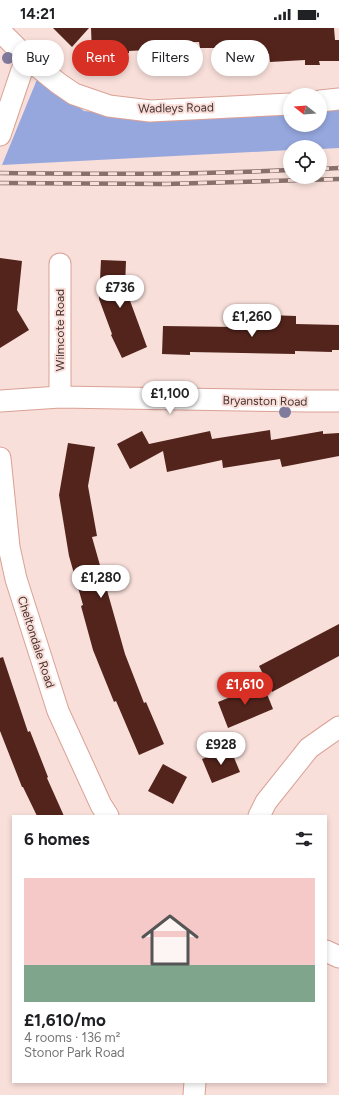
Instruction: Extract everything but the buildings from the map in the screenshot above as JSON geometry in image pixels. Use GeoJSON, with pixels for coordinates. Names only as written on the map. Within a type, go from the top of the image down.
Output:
{"type":"FeatureCollection","features":[{"type":"Feature","properties":{"kind":"street","name":"Wadleys Road"},"geometry":{"type":"LineString","coordinates":[[0,31],[12,43]]}},
{"type":"Feature","properties":{"kind":"street"},"geometry":{"type":"LineString","coordinates":[[0,135],[20,76]]}},
{"type":"Feature","properties":{"kind":"street","name":"Wadleys Road"},"geometry":{"type":"LineString","coordinates":[[49,76],[74,94],[109,106],[150,111],[283,104]]}},
{"type":"Feature","properties":{"kind":"street"},"geometry":{"type":"LineString","coordinates":[[327,100],[339,99]]}},
{"type":"Feature","properties":{"kind":"street","name":"Wilmcote Road"},"geometry":{"type":"LineString","coordinates":[[60,264],[60,397]]}},
{"type":"Feature","properties":{"kind":"street","name":"Bryanston Road"},"geometry":{"type":"LineString","coordinates":[[0,400],[60,397],[306,401],[339,400]]}},
{"type":"Feature","properties":{"kind":"street","name":"Cheltondale Road"},"geometry":{"type":"LineString","coordinates":[[0,458],[9,547],[16,579],[58,711],[107,815]]}},
{"type":"Feature","properties":{"kind":"street"},"geometry":{"type":"LineString","coordinates":[[260,815],[266,802],[309,748],[339,727]]}},
{"type":"Feature","properties":{"kind":"street"},"geometry":{"type":"LineString","coordinates":[[327,951],[339,957]]}},
{"type":"Feature","properties":{"kind":"street"},"geometry":{"type":"LineString","coordinates":[[194,1095],[195,1083]]}},
{"type":"Feature","properties":{"kind":"shaded area"},"geometry":{"type":"Polygon","coordinates":[[[38,77],[84,111],[124,115],[283,104],[283,132],[327,132],[327,101],[339,100],[339,148],[327,149],[327,140],[283,140],[283,150],[2,165],[38,77]]]}},
{"type":"Feature","properties":{"kind":"railway"},"geometry":{"type":"LineString","coordinates":[[327,169],[339,168]]}},
{"type":"Feature","properties":{"kind":"railway"},"geometry":{"type":"LineString","coordinates":[[0,173],[109,174],[283,170]]}},
{"type":"Feature","properties":{"kind":"railway"},"geometry":{"type":"LineString","coordinates":[[0,183],[166,184],[339,179]]}}]}
